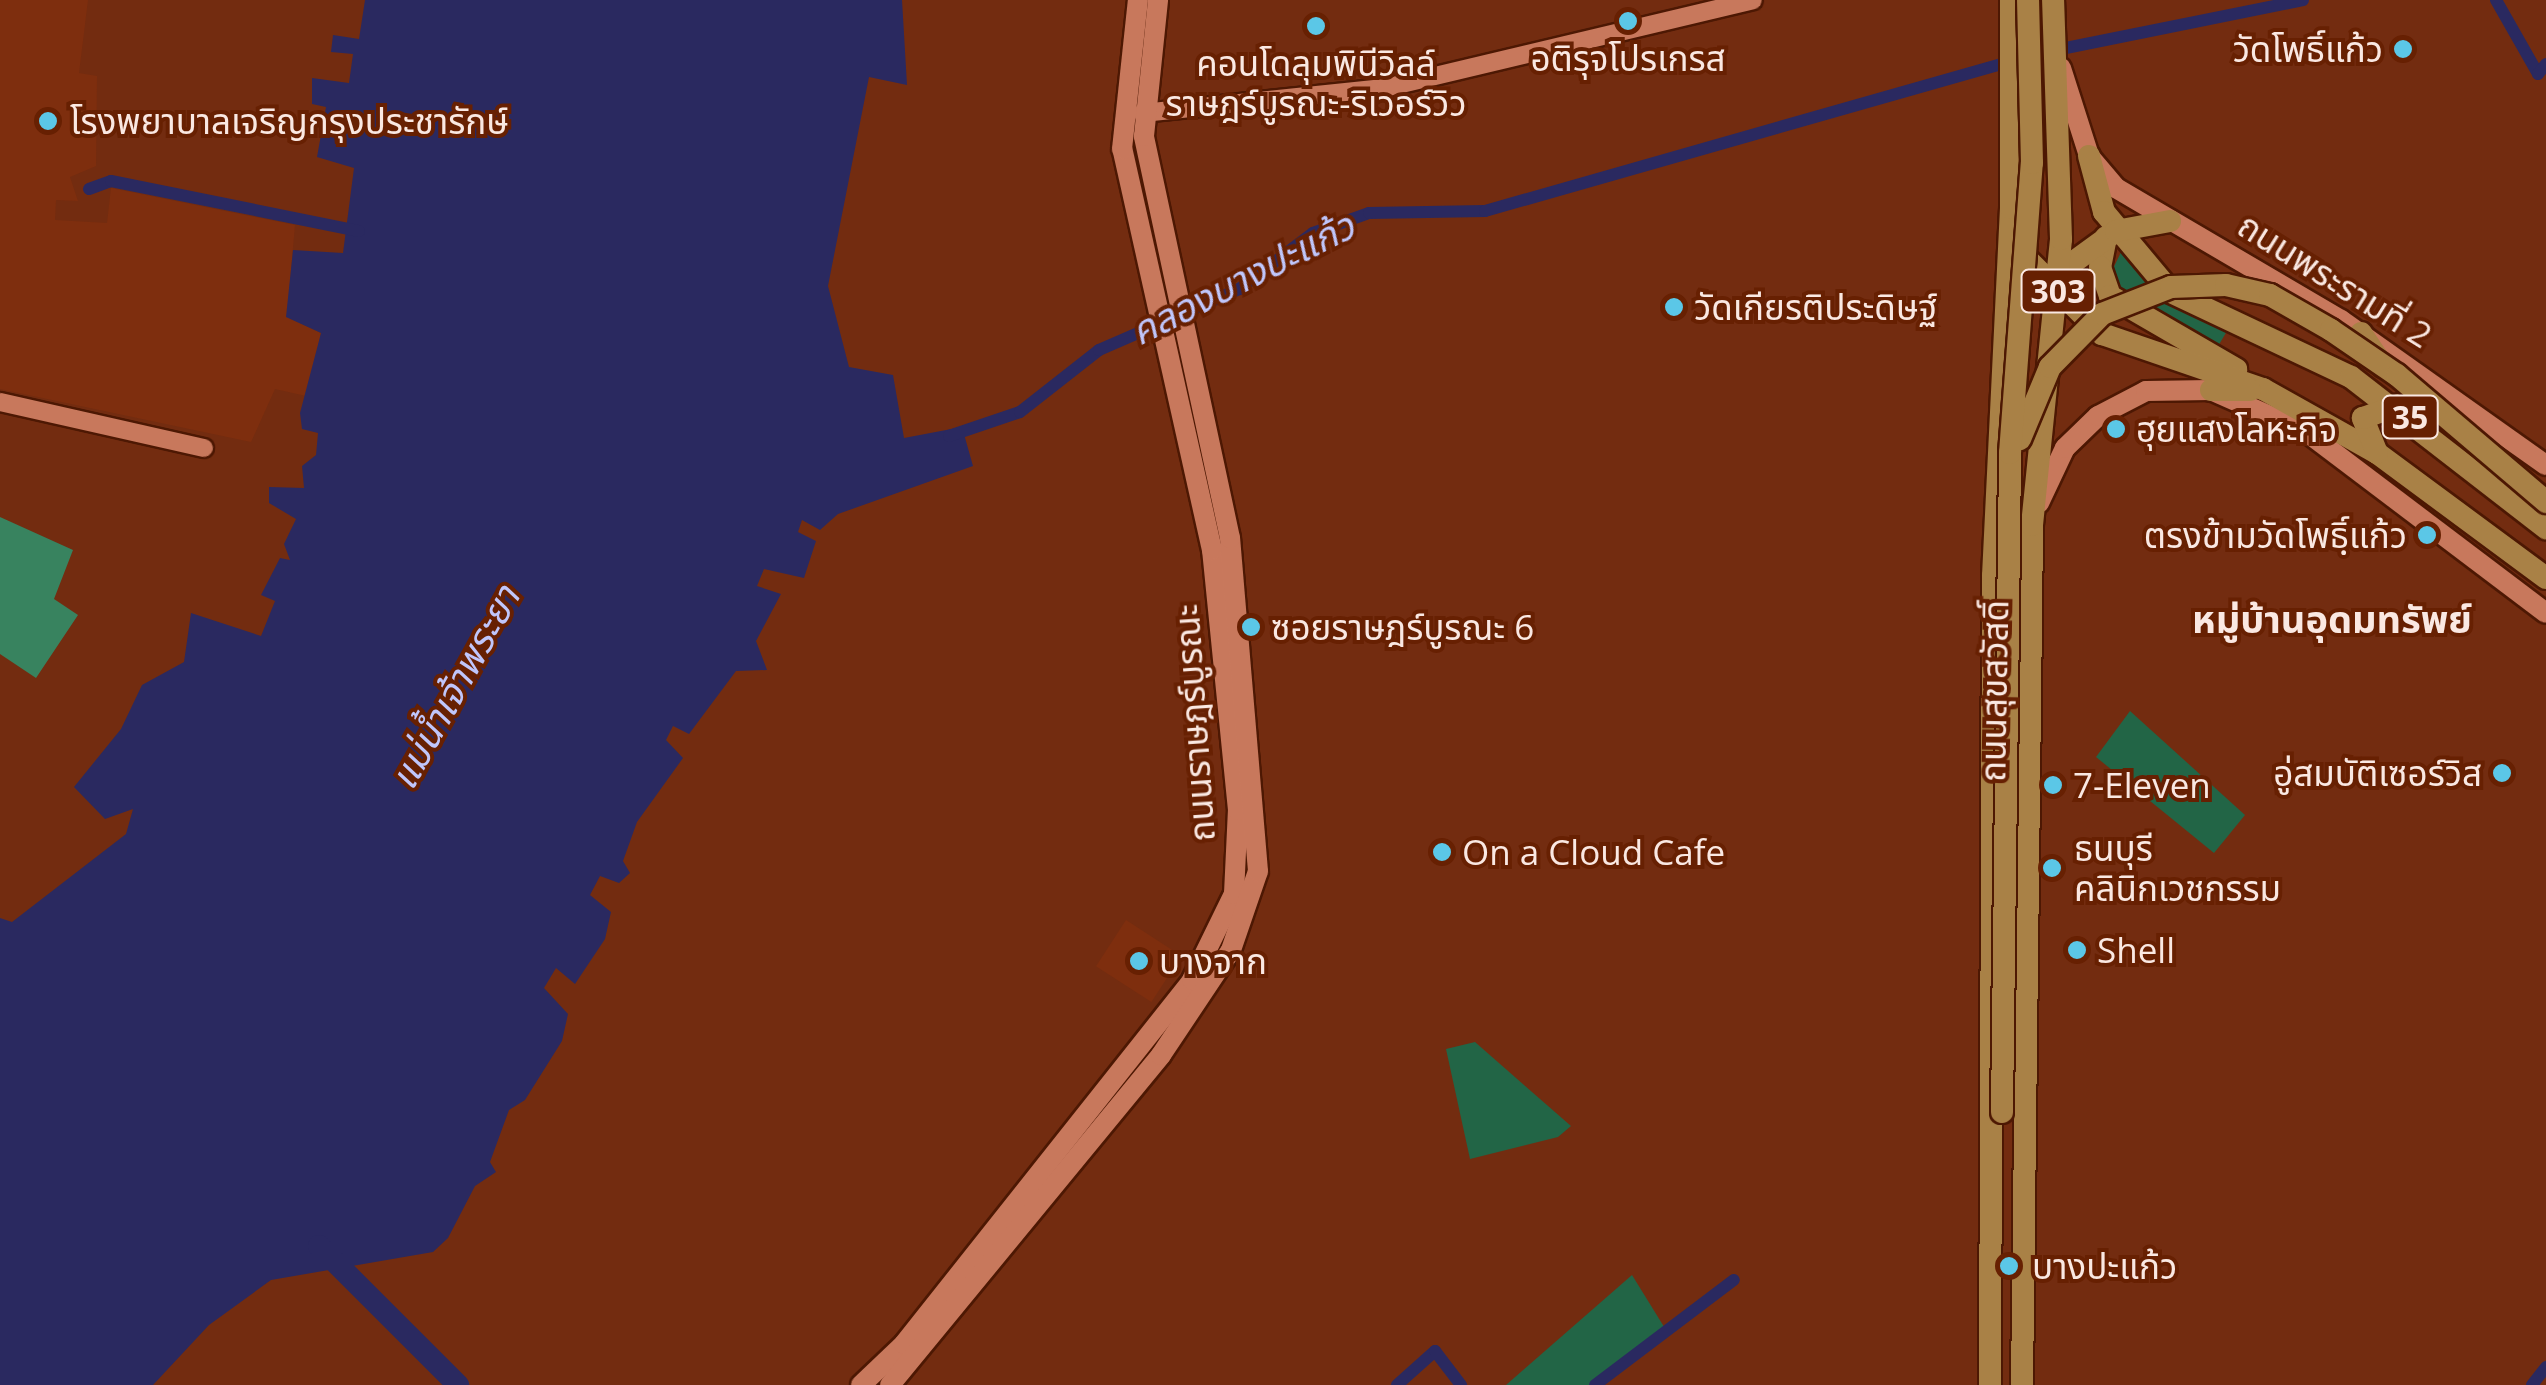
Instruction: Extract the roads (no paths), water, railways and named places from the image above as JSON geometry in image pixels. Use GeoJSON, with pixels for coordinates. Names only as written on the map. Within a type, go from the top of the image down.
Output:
{"type":"FeatureCollection","features":[{"type":"Feature","properties":{"kind":"main road","name":"ถนนราษฎร์บูรณะ"},"geometry":{"type":"LineString","coordinates":[[1138,0],[1128,194],[1146,257],[1212,550],[1236,692]]}},
{"type":"Feature","properties":{"kind":"main road","name":"ถนนราษฎร์บูรณะ"},"geometry":{"type":"LineString","coordinates":[[890,1385],[1192,980],[1234,894],[1238,810],[1236,692],[1200,373],[1132,112],[1158,0]]}},
{"type":"Feature","properties":{"kind":"main road","name":"ถนนสุขสวัสดิ์"},"geometry":{"type":"LineString","coordinates":[[1990,1385],[1993,576],[2002,323],[2011,208],[2012,0]]}},
{"type":"Feature","properties":{"kind":"main road"},"geometry":{"type":"LineString","coordinates":[[2023,518],[2010,452],[2032,163],[2028,0]]}},
{"type":"Feature","properties":{"kind":"main road","name":"ถนนสุขสวัสดิ์"},"geometry":{"type":"LineString","coordinates":[[2022,1385],[2031,577],[2023,518],[2054,352],[2054,284],[2061,202],[2053,0]]}},
{"type":"Feature","properties":{"kind":"main road","name":"ถนนพระรามที่ 2"},"geometry":{"type":"LineString","coordinates":[[2057,56],[2090,156],[2092,190],[2111,234],[2171,292],[2254,338],[2312,356],[2398,408],[2546,528]]}},
{"type":"Feature","properties":{"kind":"main road","name":"ถนนพระรามที่ 2"},"geometry":{"type":"LineString","coordinates":[[2090,156],[2116,188],[2361,333],[2546,466]]}},
{"type":"Feature","properties":{"kind":"main road"},"geometry":{"type":"LineString","coordinates":[[2011,208],[2034,220],[2061,202]]}},
{"type":"Feature","properties":{"kind":"main road"},"geometry":{"type":"LineString","coordinates":[[2002,323],[2111,234],[2170,222]]}},
{"type":"Feature","properties":{"kind":"main road","name":"35"},"geometry":{"type":"LineString","coordinates":[[2010,234],[2054,284],[2120,344],[2264,389],[2377,453],[2546,578]]}},
{"type":"Feature","properties":{"kind":"main road"},"geometry":{"type":"LineString","coordinates":[[2111,234],[2100,267],[2110,296],[2264,389]]}},
{"type":"Feature","properties":{"kind":"main road"},"geometry":{"type":"LineString","coordinates":[[1990,1385],[2023,518],[2020,438],[2060,352],[2131,299],[2206,284],[2270,295],[2397,374],[2546,502]]}},
{"type":"Feature","properties":{"kind":"main road"},"geometry":{"type":"LineString","coordinates":[[2361,333],[2398,408],[2369,410],[2363,418],[2377,453]]}},
{"type":"Feature","properties":{"kind":"main road"},"geometry":{"type":"LineString","coordinates":[[2001,351],[2036,338],[2054,352]]}},
{"type":"Feature","properties":{"kind":"main road"},"geometry":{"type":"LineString","coordinates":[[2231,366],[2235,343],[2254,338]]}},
{"type":"Feature","properties":{"kind":"main road"},"geometry":{"type":"LineString","coordinates":[[2396,357],[2414,381],[2431,434]]}},
{"type":"Feature","properties":{"kind":"main road"},"geometry":{"type":"LineString","coordinates":[[2211,390],[2264,389]]}},
{"type":"Feature","properties":{"kind":"main road","name":"35"},"geometry":{"type":"LineString","coordinates":[[2023,518],[2056,462],[2098,416],[2146,391],[2211,390],[2308,432],[2546,613]]}},
{"type":"Feature","properties":{"kind":"main road","name":"ถนนราษฎร์บูรณะ"},"geometry":{"type":"LineString","coordinates":[[861,1385],[975,1271]]}},
{"type":"Feature","properties":{"kind":"street"},"geometry":{"type":"LineString","coordinates":[[1132,112],[1385,88],[1753,0]]}},
{"type":"Feature","properties":{"kind":"street"},"geometry":{"type":"LineString","coordinates":[[0,402],[204,448]]}},
{"type":"Feature","properties":{"kind":"water","name":"แม่น้ำเจ้าพระยา"},"geometry":{"type":"Polygon","coordinates":[[[365,0],[902,0],[907,85],[869,77],[828,286],[849,367],[893,375],[904,438],[962,427],[973,466],[838,514],[820,530],[802,520],[798,532],[816,541],[804,578],[764,569],[757,586],[781,594],[756,641],[767,670],[736,671],[689,734],[673,726],[666,740],[683,758],[637,822],[623,861],[630,873],[619,883],[600,876],[590,895],[611,912],[605,939],[575,984],[556,968],[544,988],[568,1014],[562,1041],[525,1100],[509,1110],[490,1162],[496,1172],[475,1186],[448,1238],[433,1252],[271,1280],[209,1325],[153,1385],[0,1385],[0,918],[12,922],[126,834],[133,809],[105,819],[74,787],[121,729],[142,685],[184,662],[191,613],[261,636],[275,601],[261,595],[280,558],[290,560],[284,544],[296,519],[269,503],[269,487],[304,488],[302,466],[316,455],[318,433],[302,429],[300,413],[321,333],[286,317],[293,250],[343,253],[354,168],[317,157],[326,107],[312,104],[312,78],[349,83],[353,54],[331,52],[333,35],[359,39],[365,0]]]}},
{"type":"Feature","properties":{"kind":"waterway","name":"คลองบางปะแก้ว"},"geometry":{"type":"LineString","coordinates":[[2051,51],[2303,0]]}},
{"type":"Feature","properties":{"kind":"waterway","name":"คลองบางปะแก้ว"},"geometry":{"type":"LineString","coordinates":[[2496,0],[2538,74],[2546,64]]}},
{"type":"Feature","properties":{"kind":"waterway","name":"คลองบางปะแก้ว"},"geometry":{"type":"LineString","coordinates":[[949,436],[1020,412],[1099,350],[1239,289],[1313,233],[1369,213],[1485,211],[2012,61]]}},
{"type":"Feature","properties":{"kind":"waterway"},"geometry":{"type":"LineString","coordinates":[[89,189],[111,181],[359,231]]}},
{"type":"Feature","properties":{"kind":"waterway"},"geometry":{"type":"LineString","coordinates":[[319,1246],[458,1385]]}},
{"type":"Feature","properties":{"kind":"waterway"},"geometry":{"type":"LineString","coordinates":[[1595,1385],[1734,1280]]}},
{"type":"Feature","properties":{"kind":"waterway"},"geometry":{"type":"LineString","coordinates":[[1397,1385],[1435,1351],[1461,1385]]}},
{"type":"Feature","properties":{"kind":"waterway"},"geometry":{"type":"LineString","coordinates":[[2532,1385],[2546,1367]]}},
{"type":"Feature","properties":{"kind":"place","name":"อติรุจโปรเกรส"},"geometry":{"type":"Point","coordinates":[1628,21]}},
{"type":"Feature","properties":{"kind":"place","name":"คอนโดลุมพินีวิลล์ ราษฎร์บูรณะ-ริเวอร์วิว"},"geometry":{"type":"Point","coordinates":[1316,26]}},
{"type":"Feature","properties":{"kind":"place","name":"วัดโพธิ์แก้ว"},"geometry":{"type":"Point","coordinates":[2403,49]}},
{"type":"Feature","properties":{"kind":"place","name":"โรงพยาบาลเจริญกรุงประชารักษ์"},"geometry":{"type":"Point","coordinates":[48,121]}},
{"type":"Feature","properties":{"kind":"place","name":"วัดเกียรติประดิษฐ์"},"geometry":{"type":"Point","coordinates":[1674,307]}},
{"type":"Feature","properties":{"kind":"place","name":"ฮุยแสงโลหะกิจ"},"geometry":{"type":"Point","coordinates":[2116,429]}},
{"type":"Feature","properties":{"kind":"place","name":"ตรงข้ามวัดโพธฺิ์แก้ว"},"geometry":{"type":"Point","coordinates":[2427,535]}},
{"type":"Feature","properties":{"kind":"place","name":"ซอยราษฎร์บูรณะ 6"},"geometry":{"type":"Point","coordinates":[1251,627]}},
{"type":"Feature","properties":{"kind":"place","name":"อู่สมบัติเซอร์วิส"},"geometry":{"type":"Point","coordinates":[2502,773]}},
{"type":"Feature","properties":{"kind":"place","name":"7-Eleven"},"geometry":{"type":"Point","coordinates":[2053,785]}},
{"type":"Feature","properties":{"kind":"place","name":"On a Cloud Cafe"},"geometry":{"type":"Point","coordinates":[1442,852]}},
{"type":"Feature","properties":{"kind":"place","name":"ธนบุรี คลินิกเวชกรรม"},"geometry":{"type":"Point","coordinates":[2052,868]}},
{"type":"Feature","properties":{"kind":"place","name":"Shell"},"geometry":{"type":"Point","coordinates":[2077,950]}},
{"type":"Feature","properties":{"kind":"place","name":"บางจาก"},"geometry":{"type":"Point","coordinates":[1139,961]}},
{"type":"Feature","properties":{"kind":"place","name":"บางปะแก้ว"},"geometry":{"type":"Point","coordinates":[2009,1266]}},
{"type":"Feature","properties":{"kind":"district","name":"หมู่บ้านอุดมทรัพย์"},"geometry":{"type":"Point","coordinates":[2332,619]}}]}
